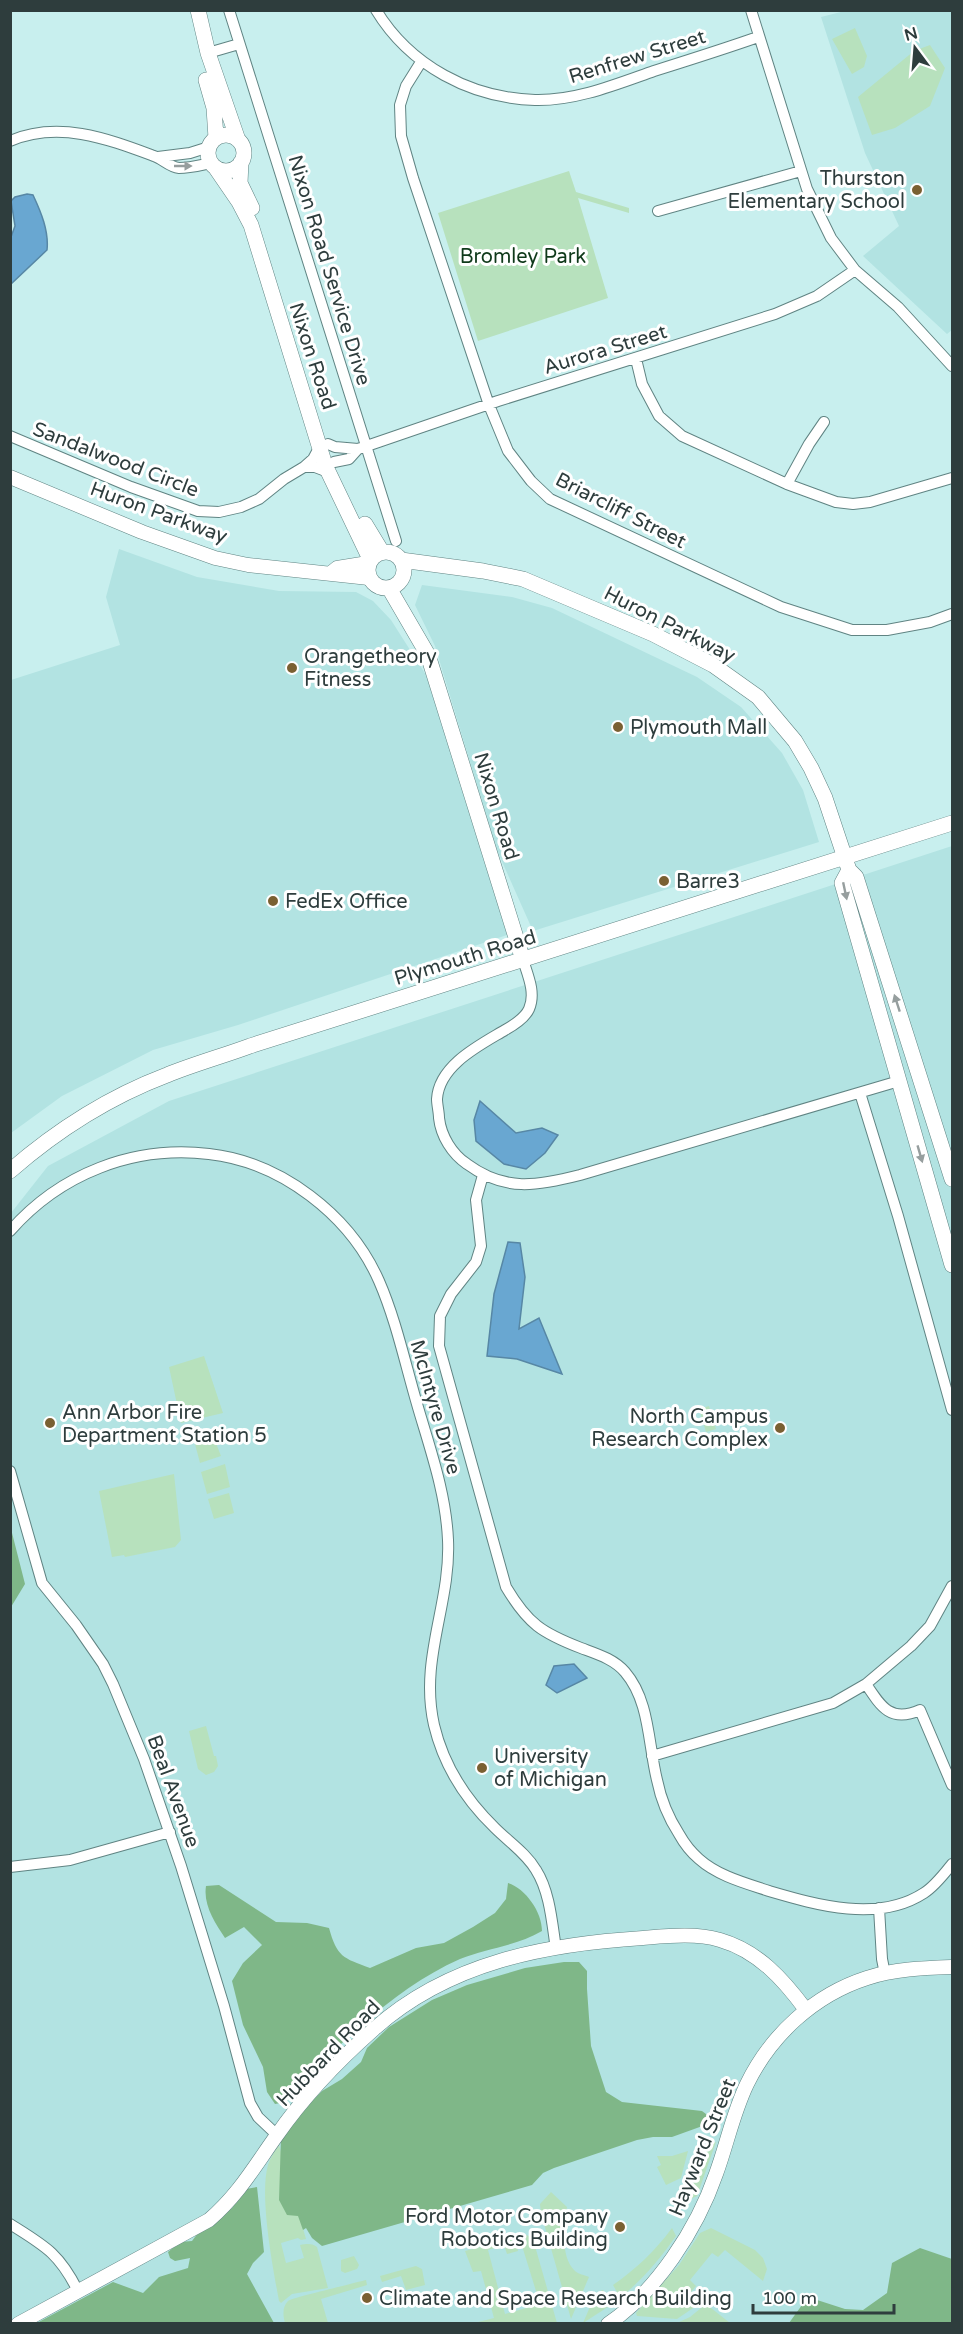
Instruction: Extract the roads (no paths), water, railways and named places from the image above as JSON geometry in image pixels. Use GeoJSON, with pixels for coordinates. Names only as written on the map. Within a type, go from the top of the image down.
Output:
{"type":"FeatureCollection","features":[{"type":"Feature","properties":{"kind":"main road"},"geometry":{"type":"LineString","coordinates":[[188,10],[214,108],[212,142],[208,152],[213,165],[226,171],[232,170],[241,162],[244,151],[238,140],[208,53],[198,10]]}},
{"type":"Feature","properties":{"kind":"main road"},"geometry":{"type":"LineString","coordinates":[[212,142],[227,135],[238,140]]}},
{"type":"Feature","properties":{"kind":"main road","name":"Nixon Road"},"geometry":{"type":"LineString","coordinates":[[241,162],[240,183],[266,242],[322,442]]}},
{"type":"Feature","properties":{"kind":"main road","name":"Nixon Road"},"geometry":{"type":"LineString","coordinates":[[213,165],[239,202],[250,225],[331,467],[372,563]]}},
{"type":"Feature","properties":{"kind":"main road"},"geometry":{"type":"LineString","coordinates":[[393,553],[401,560],[404,572],[396,583],[377,586],[372,563],[393,553]]}},
{"type":"Feature","properties":{"kind":"main road","name":"Huron Parkway"},"geometry":{"type":"LineString","coordinates":[[401,560],[523,579],[653,634],[713,665],[758,697],[795,741],[812,768],[825,798],[847,864],[856,877],[952,1179]]}},
{"type":"Feature","properties":{"kind":"main road","name":"Huron Parkway"},"geometry":{"type":"LineString","coordinates":[[396,583],[421,574],[474,570]]}},
{"type":"Feature","properties":{"kind":"main road","name":"Nixon Road"},"geometry":{"type":"LineString","coordinates":[[396,583],[415,631],[428,655],[523,960]]}},
{"type":"Feature","properties":{"kind":"main road","name":"Plymouth Road"},"geometry":{"type":"LineString","coordinates":[[10,1171],[38,1147],[93,1110],[167,1075],[256,1044],[523,960],[847,864],[952,823]]}},
{"type":"Feature","properties":{"kind":"main road","name":"Huron Parkway"},"geometry":{"type":"LineString","coordinates":[[847,864],[842,883],[952,1265]]}},
{"type":"Feature","properties":{"kind":"main road"},"geometry":{"type":"LineString","coordinates":[[899,1081],[914,1081],[924,1088]]}},
{"type":"Feature","properties":{"kind":"street","name":"Nixon Road Service Drive"},"geometry":{"type":"LineString","coordinates":[[229,10],[362,448],[396,542]]}},
{"type":"Feature","properties":{"kind":"street","name":"Renfrew Street"},"geometry":{"type":"LineString","coordinates":[[376,10],[387,28],[421,62],[460,84],[497,96],[537,100],[574,96],[610,86],[758,37]]}},
{"type":"Feature","properties":{"kind":"street"},"geometry":{"type":"LineString","coordinates":[[751,10],[807,189],[831,238],[855,270],[898,306],[952,366]]}},
{"type":"Feature","properties":{"kind":"street"},"geometry":{"type":"LineString","coordinates":[[208,53],[239,44]]}},
{"type":"Feature","properties":{"kind":"street","name":"Briarcliff Street"},"geometry":{"type":"LineString","coordinates":[[421,62],[406,86],[400,105],[401,136],[489,405],[508,451],[531,481],[550,499],[781,607],[852,630],[887,630],[930,622],[952,614]]}},
{"type":"Feature","properties":{"kind":"street"},"geometry":{"type":"LineString","coordinates":[[10,141],[41,132],[70,131],[93,135],[158,157],[177,168],[213,165]]}},
{"type":"Feature","properties":{"kind":"street"},"geometry":{"type":"LineString","coordinates":[[158,157],[190,153],[212,142]]}},
{"type":"Feature","properties":{"kind":"street"},"geometry":{"type":"LineString","coordinates":[[658,211],[801,171]]}},
{"type":"Feature","properties":{"kind":"street","name":"Aurora Street"},"geometry":{"type":"LineString","coordinates":[[322,442],[335,447],[362,448],[775,314],[817,296],[855,270]]}},
{"type":"Feature","properties":{"kind":"street"},"geometry":{"type":"LineString","coordinates":[[636,359],[642,384],[659,416],[682,436],[787,484],[836,502],[853,504],[870,502],[952,478]]}},
{"type":"Feature","properties":{"kind":"street"},"geometry":{"type":"LineString","coordinates":[[787,484],[824,422]]}},
{"type":"Feature","properties":{"kind":"street","name":"Sandalwood Circle"},"geometry":{"type":"LineString","coordinates":[[10,436],[131,487],[198,511],[219,512],[241,507],[259,499],[284,479],[304,467],[312,459],[322,442]]}},
{"type":"Feature","properties":{"kind":"street","name":"Aurora Street"},"geometry":{"type":"LineString","coordinates":[[331,467],[350,459],[362,448]]}},
{"type":"Feature","properties":{"kind":"street"},"geometry":{"type":"LineString","coordinates":[[304,467],[331,467]]}},
{"type":"Feature","properties":{"kind":"street","name":"Huron Parkway"},"geometry":{"type":"LineString","coordinates":[[10,477],[142,532],[215,558],[248,565],[332,572],[337,568],[372,563]]}},
{"type":"Feature","properties":{"kind":"street"},"geometry":{"type":"LineString","coordinates":[[523,960],[533,997],[528,1011],[515,1024],[458,1061],[446,1077],[437,1098],[440,1123],[449,1146],[465,1163],[503,1183],[543,1185],[899,1081]]}},
{"type":"Feature","properties":{"kind":"street"},"geometry":{"type":"LineString","coordinates":[[860,1092],[898,1216],[952,1410]]}},
{"type":"Feature","properties":{"kind":"street","name":"McIntyre Drive"},"geometry":{"type":"LineString","coordinates":[[10,1231],[41,1201],[60,1187],[100,1166],[150,1154],[197,1152],[231,1158],[277,1175],[301,1188],[323,1205],[356,1242],[378,1280],[393,1319],[439,1481],[446,1518],[448,1563],[433,1644],[429,1687],[430,1704],[440,1745],[454,1778],[469,1802],[518,1848],[536,1869],[545,1891],[556,1948]]}},
{"type":"Feature","properties":{"kind":"street"},"geometry":{"type":"LineString","coordinates":[[483,1174],[476,1200],[481,1246],[476,1262],[451,1294],[440,1316],[439,1346],[506,1587],[521,1612],[543,1631],[606,1657],[624,1671],[637,1690],[644,1711],[665,1810],[680,1837],[699,1859],[726,1876],[789,1897],[829,1907],[879,1908],[924,1893],[942,1878],[952,1864]]}},
{"type":"Feature","properties":{"kind":"street","name":"Beal Avenue"},"geometry":{"type":"LineString","coordinates":[[10,1471],[42,1583],[92,1646],[113,1684],[136,1739],[170,1832],[224,2006],[250,2103],[258,2117],[277,2135]]}},
{"type":"Feature","properties":{"kind":"street"},"geometry":{"type":"LineString","coordinates":[[652,1756],[833,1703],[866,1684],[911,1646],[930,1626],[952,1586]]}},
{"type":"Feature","properties":{"kind":"street"},"geometry":{"type":"LineString","coordinates":[[866,1684],[882,1707],[889,1712],[896,1715],[909,1715],[920,1710],[952,1785]]}},
{"type":"Feature","properties":{"kind":"street"},"geometry":{"type":"LineString","coordinates":[[10,1867],[70,1860],[170,1832]]}},
{"type":"Feature","properties":{"kind":"street"},"geometry":{"type":"LineString","coordinates":[[879,1908],[885,1974]]}},
{"type":"Feature","properties":{"kind":"street","name":"Hubbard Road"},"geometry":{"type":"LineString","coordinates":[[18,2324],[209,2220],[230,2201],[307,2096],[374,2029],[403,2006],[438,1984],[478,1966],[556,1948],[623,1939],[668,1936],[706,1937],[741,1948],[770,1968],[806,2010]]}},
{"type":"Feature","properties":{"kind":"street","name":"Hayward Street"},"geometry":{"type":"LineString","coordinates":[[608,2324],[620,2316],[641,2295],[683,2242],[715,2178],[747,2084],[771,2045],[806,2010],[856,1983],[885,1974],[952,1967]]}},
{"type":"Feature","properties":{"kind":"street"},"geometry":{"type":"LineString","coordinates":[[10,2224],[42,2243],[55,2254],[66,2267],[78,2291]]}},
{"type":"Feature","properties":{"kind":"water"},"geometry":{"type":"Polygon","coordinates":[[[33,195],[46,229],[47,250],[11,284],[11,237],[15,226],[11,201],[15,197],[33,195]]]}},
{"type":"Feature","properties":{"kind":"water"},"geometry":{"type":"Polygon","coordinates":[[[480,1101],[516,1133],[542,1128],[558,1135],[545,1153],[526,1169],[504,1164],[476,1141],[474,1120],[480,1101]]]}},
{"type":"Feature","properties":{"kind":"water"},"geometry":{"type":"Polygon","coordinates":[[[508,1242],[520,1243],[525,1277],[519,1329],[539,1318],[562,1374],[517,1359],[487,1356],[494,1294],[508,1242]]]}},
{"type":"Feature","properties":{"kind":"water"},"geometry":{"type":"Polygon","coordinates":[[[574,1664],[587,1678],[557,1693],[546,1685],[554,1666],[574,1664]]]}},
{"type":"Feature","properties":{"kind":"place","name":"Thurston Elementary School"},"geometry":{"type":"Point","coordinates":[917,190]}},
{"type":"Feature","properties":{"kind":"place","name":"Orangetheory Fitness"},"geometry":{"type":"Point","coordinates":[292,668]}},
{"type":"Feature","properties":{"kind":"place","name":"Plymouth Mall"},"geometry":{"type":"Point","coordinates":[618,727]}},
{"type":"Feature","properties":{"kind":"place","name":"Barre3"},"geometry":{"type":"Point","coordinates":[664,881]}},
{"type":"Feature","properties":{"kind":"place","name":"FedEx Office"},"geometry":{"type":"Point","coordinates":[273,901]}},
{"type":"Feature","properties":{"kind":"place","name":"Ann Arbor Fire Department Station 5"},"geometry":{"type":"Point","coordinates":[50,1423]}},
{"type":"Feature","properties":{"kind":"place","name":"North Campus Research Complex"},"geometry":{"type":"Point","coordinates":[780,1428]}},
{"type":"Feature","properties":{"kind":"place","name":"University of Michigan"},"geometry":{"type":"Point","coordinates":[482,1768]}},
{"type":"Feature","properties":{"kind":"place","name":"Ford Motor Company Robotics Building"},"geometry":{"type":"Point","coordinates":[620,2227]}},
{"type":"Feature","properties":{"kind":"place","name":"Climate and Space Research Building"},"geometry":{"type":"Point","coordinates":[367,2298]}},
{"type":"Feature","properties":{"kind":"park label","name":"Bromley Park"},"geometry":{"type":"Point","coordinates":[523,256]}}]}
